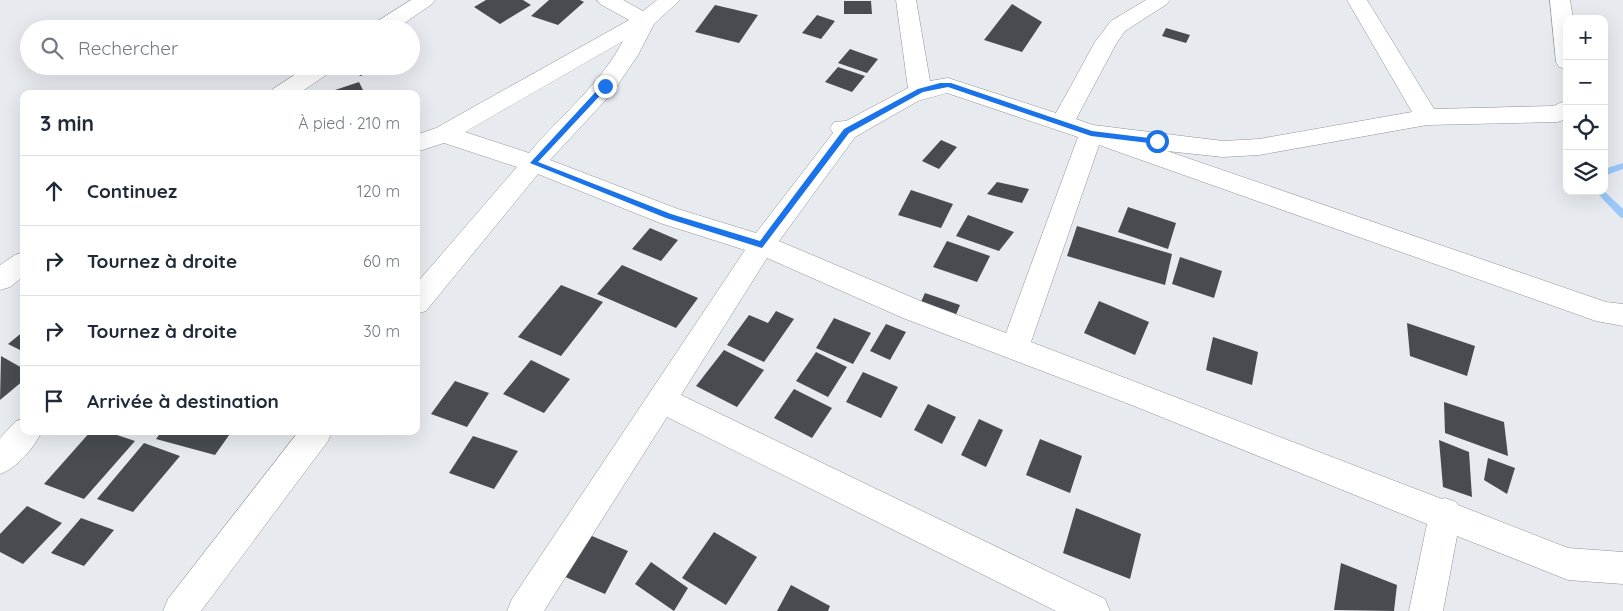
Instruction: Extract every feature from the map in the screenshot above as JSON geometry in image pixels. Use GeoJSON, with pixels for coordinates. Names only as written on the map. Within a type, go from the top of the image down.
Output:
{"type":"FeatureCollection","features":[{"type":"Feature","properties":{"kind":"street"},"geometry":{"type":"LineString","coordinates":[[395,20],[425,0]]}},
{"type":"Feature","properties":{"kind":"street"},"geometry":{"type":"LineString","coordinates":[[607,0],[645,20]]}},
{"type":"Feature","properties":{"kind":"street"},"geometry":{"type":"LineString","coordinates":[[420,143],[444,134],[645,20],[670,0]]}},
{"type":"Feature","properties":{"kind":"street"},"geometry":{"type":"LineString","coordinates":[[906,0],[920,91]]}},
{"type":"Feature","properties":{"kind":"street"},"geometry":{"type":"LineString","coordinates":[[1062,123],[1106,42],[1118,26],[1160,0]]}},
{"type":"Feature","properties":{"kind":"street"},"geometry":{"type":"LineString","coordinates":[[1357,0],[1428,117]]}},
{"type":"Feature","properties":{"kind":"street"},"geometry":{"type":"LineString","coordinates":[[1560,0],[1567,60]]}},
{"type":"Feature","properties":{"kind":"street"},"geometry":{"type":"LineString","coordinates":[[420,292],[428,273],[605,86],[627,55],[645,20]]}},
{"type":"Feature","properties":{"kind":"street"},"geometry":{"type":"LineString","coordinates":[[287,90],[310,75]]}},
{"type":"Feature","properties":{"kind":"street"},"geometry":{"type":"LineString","coordinates":[[524,611],[762,245],[844,129],[920,91],[940,85],[948,85],[1062,123],[1606,313],[1623,315]]}},
{"type":"Feature","properties":{"kind":"street"},"geometry":{"type":"LineString","coordinates":[[1091,133],[1223,149],[1259,147],[1428,117],[1557,114],[1563,110]]}},
{"type":"Feature","properties":{"kind":"street"},"geometry":{"type":"LineString","coordinates":[[1015,348],[1091,133]]}},
{"type":"Feature","properties":{"kind":"street"},"geometry":{"type":"LineString","coordinates":[[444,134],[533,163],[669,216],[762,245],[912,310],[1444,513],[1568,564],[1623,568]]}},
{"type":"Feature","properties":{"kind":"street"},"geometry":{"type":"LineString","coordinates":[[662,400],[1093,611]]}},
{"type":"Feature","properties":{"kind":"street"},"geometry":{"type":"LineString","coordinates":[[0,460],[23,435]]}},
{"type":"Feature","properties":{"kind":"street"},"geometry":{"type":"LineString","coordinates":[[180,611],[313,435]]}},
{"type":"Feature","properties":{"kind":"street"},"geometry":{"type":"LineString","coordinates":[[1426,611],[1444,513]]}},
{"type":"Feature","properties":{"kind":"building"},"geometry":{"type":"Polygon","coordinates":[[[486,0],[523,0],[531,5],[500,24],[474,7],[486,0]]]}},
{"type":"Feature","properties":{"kind":"building"},"geometry":{"type":"Polygon","coordinates":[[[549,0],[580,0],[584,2],[558,25],[531,16],[549,0]]]}},
{"type":"Feature","properties":{"kind":"building"},"geometry":{"type":"Polygon","coordinates":[[[844,1],[871,1],[872,14],[844,14],[844,1]]]}},
{"type":"Feature","properties":{"kind":"building"},"geometry":{"type":"Polygon","coordinates":[[[1012,4],[1042,22],[1022,52],[984,40],[1012,4]]]}},
{"type":"Feature","properties":{"kind":"building"},"geometry":{"type":"Polygon","coordinates":[[[715,5],[758,15],[739,43],[695,32],[715,5]]]}},
{"type":"Feature","properties":{"kind":"building"},"geometry":{"type":"Polygon","coordinates":[[[817,15],[835,21],[821,39],[802,33],[817,15]]]}},
{"type":"Feature","properties":{"kind":"building"},"geometry":{"type":"Polygon","coordinates":[[[1166,28],[1190,35],[1186,43],[1162,36],[1166,28]]]}},
{"type":"Feature","properties":{"kind":"building"},"geometry":{"type":"Polygon","coordinates":[[[850,49],[878,59],[867,73],[838,63],[850,49]]]}},
{"type":"Feature","properties":{"kind":"building"},"geometry":{"type":"Polygon","coordinates":[[[838,67],[865,76],[852,92],[825,82],[838,67]]]}},
{"type":"Feature","properties":{"kind":"building"},"geometry":{"type":"Polygon","coordinates":[[[359,82],[363,90],[335,90],[359,82]]]}},
{"type":"Feature","properties":{"kind":"building"},"geometry":{"type":"Polygon","coordinates":[[[941,140],[957,147],[939,169],[922,161],[941,140]]]}},
{"type":"Feature","properties":{"kind":"building"},"geometry":{"type":"Polygon","coordinates":[[[997,182],[1029,189],[1022,203],[987,194],[997,182]]]}},
{"type":"Feature","properties":{"kind":"building"},"geometry":{"type":"Polygon","coordinates":[[[911,190],[953,204],[941,228],[898,215],[911,190]]]}},
{"type":"Feature","properties":{"kind":"building"},"geometry":{"type":"Polygon","coordinates":[[[1128,207],[1176,223],[1168,249],[1118,232],[1128,207]]]}},
{"type":"Feature","properties":{"kind":"building"},"geometry":{"type":"Polygon","coordinates":[[[968,215],[1014,232],[999,251],[956,236],[968,215]]]}},
{"type":"Feature","properties":{"kind":"building"},"geometry":{"type":"Polygon","coordinates":[[[1077,226],[1172,254],[1165,285],[1067,256],[1077,226]]]}},
{"type":"Feature","properties":{"kind":"building"},"geometry":{"type":"Polygon","coordinates":[[[650,228],[678,240],[661,261],[632,249],[650,228]]]}},
{"type":"Feature","properties":{"kind":"building"},"geometry":{"type":"Polygon","coordinates":[[[947,241],[990,256],[977,282],[933,267],[947,241]]]}},
{"type":"Feature","properties":{"kind":"building"},"geometry":{"type":"Polygon","coordinates":[[[1180,257],[1222,271],[1214,298],[1172,284],[1180,257]]]}},
{"type":"Feature","properties":{"kind":"building"},"geometry":{"type":"Polygon","coordinates":[[[622,265],[698,298],[676,328],[597,294],[622,265]]]}},
{"type":"Feature","properties":{"kind":"building"},"geometry":{"type":"Polygon","coordinates":[[[561,285],[603,302],[561,356],[518,337],[561,285]]]}},
{"type":"Feature","properties":{"kind":"building"},"geometry":{"type":"Polygon","coordinates":[[[925,293],[960,305],[955,317],[920,304],[925,293]]]}},
{"type":"Feature","properties":{"kind":"building"},"geometry":{"type":"Polygon","coordinates":[[[1099,301],[1149,322],[1135,355],[1084,333],[1099,301]]]}},
{"type":"Feature","properties":{"kind":"building"},"geometry":{"type":"Polygon","coordinates":[[[776,311],[794,319],[764,362],[727,345],[749,315],[768,323],[776,311]]]}},
{"type":"Feature","properties":{"kind":"building"},"geometry":{"type":"Polygon","coordinates":[[[834,318],[871,333],[853,364],[816,348],[834,318]]]}},
{"type":"Feature","properties":{"kind":"building"},"geometry":{"type":"Polygon","coordinates":[[[1407,323],[1475,346],[1467,376],[1410,356],[1407,323]]]}},
{"type":"Feature","properties":{"kind":"building"},"geometry":{"type":"Polygon","coordinates":[[[886,324],[906,332],[890,360],[870,351],[886,324]]]}},
{"type":"Feature","properties":{"kind":"building"},"geometry":{"type":"Polygon","coordinates":[[[20,334],[20,350],[8,344],[20,334]]]}},
{"type":"Feature","properties":{"kind":"building"},"geometry":{"type":"Polygon","coordinates":[[[1213,337],[1258,352],[1252,385],[1206,370],[1213,337]]]}},
{"type":"Feature","properties":{"kind":"building"},"geometry":{"type":"Polygon","coordinates":[[[724,350],[764,370],[737,407],[696,386],[724,350]]]}},
{"type":"Feature","properties":{"kind":"building"},"geometry":{"type":"Polygon","coordinates":[[[816,352],[847,367],[828,397],[796,381],[816,352]]]}},
{"type":"Feature","properties":{"kind":"building"},"geometry":{"type":"Polygon","coordinates":[[[1,356],[20,367],[20,383],[0,400],[1,356]]]}},
{"type":"Feature","properties":{"kind":"building"},"geometry":{"type":"Polygon","coordinates":[[[531,360],[570,379],[544,413],[503,394],[531,360]]]}},
{"type":"Feature","properties":{"kind":"building"},"geometry":{"type":"Polygon","coordinates":[[[863,372],[898,387],[881,418],[846,402],[863,372]]]}},
{"type":"Feature","properties":{"kind":"building"},"geometry":{"type":"Polygon","coordinates":[[[455,381],[489,393],[467,427],[431,414],[455,381]]]}},
{"type":"Feature","properties":{"kind":"building"},"geometry":{"type":"Polygon","coordinates":[[[794,389],[832,408],[812,438],[774,418],[794,389]]]}},
{"type":"Feature","properties":{"kind":"building"},"geometry":{"type":"Polygon","coordinates":[[[1444,402],[1504,422],[1508,456],[1445,433],[1444,402]]]}},
{"type":"Feature","properties":{"kind":"building"},"geometry":{"type":"Polygon","coordinates":[[[928,404],[956,417],[942,444],[914,430],[928,404]]]}},
{"type":"Feature","properties":{"kind":"building"},"geometry":{"type":"Polygon","coordinates":[[[979,419],[1003,430],[986,467],[961,455],[979,419]]]}},
{"type":"Feature","properties":{"kind":"building"},"geometry":{"type":"Polygon","coordinates":[[[87,435],[117,435],[135,441],[84,499],[44,484],[87,435]]]}},
{"type":"Feature","properties":{"kind":"building"},"geometry":{"type":"Polygon","coordinates":[[[159,435],[229,435],[215,455],[156,439],[159,435]]]}},
{"type":"Feature","properties":{"kind":"building"},"geometry":{"type":"Polygon","coordinates":[[[473,436],[518,451],[494,489],[449,473],[473,436]]]}},
{"type":"Feature","properties":{"kind":"building"},"geometry":{"type":"Polygon","coordinates":[[[1040,439],[1082,456],[1070,493],[1026,475],[1040,439]]]}},
{"type":"Feature","properties":{"kind":"building"},"geometry":{"type":"Polygon","coordinates":[[[1439,440],[1469,452],[1472,497],[1443,487],[1439,440]]]}},
{"type":"Feature","properties":{"kind":"building"},"geometry":{"type":"Polygon","coordinates":[[[144,443],[180,456],[133,512],[97,499],[144,443]]]}},
{"type":"Feature","properties":{"kind":"building"},"geometry":{"type":"Polygon","coordinates":[[[1488,458],[1515,468],[1507,494],[1484,480],[1488,458]]]}},
{"type":"Feature","properties":{"kind":"building"},"geometry":{"type":"Polygon","coordinates":[[[27,506],[62,523],[23,564],[0,552],[0,534],[27,506]]]}},
{"type":"Feature","properties":{"kind":"building"},"geometry":{"type":"Polygon","coordinates":[[[1076,508],[1141,534],[1130,579],[1063,553],[1076,508]]]}},
{"type":"Feature","properties":{"kind":"building"},"geometry":{"type":"Polygon","coordinates":[[[81,518],[114,530],[84,566],[51,553],[81,518]]]}},
{"type":"Feature","properties":{"kind":"building"},"geometry":{"type":"Polygon","coordinates":[[[714,532],[757,557],[726,605],[682,578],[714,532]]]}},
{"type":"Feature","properties":{"kind":"building"},"geometry":{"type":"Polygon","coordinates":[[[587,534],[628,551],[605,594],[563,576],[587,534]]]}},
{"type":"Feature","properties":{"kind":"building"},"geometry":{"type":"Polygon","coordinates":[[[651,562],[688,588],[674,611],[635,584],[651,562]]]}},
{"type":"Feature","properties":{"kind":"building"},"geometry":{"type":"Polygon","coordinates":[[[1341,563],[1397,585],[1394,611],[1334,610],[1341,563]]]}},
{"type":"Feature","properties":{"kind":"building"},"geometry":{"type":"Polygon","coordinates":[[[791,585],[830,606],[828,611],[777,611],[791,585]]]}},
{"type":"Feature","properties":{"kind":"waterway"},"geometry":{"type":"LineString","coordinates":[[1608,172],[1623,166]]}},
{"type":"Feature","properties":{"kind":"waterway"},"geometry":{"type":"LineString","coordinates":[[1603,195],[1623,215]]}},
{"type":"Feature","properties":{"kind":"route"},"geometry":{"type":"LineString","coordinates":[[605,86],[557,135],[533,163],[669,216],[762,245],[847,131],[920,91],[940,85],[948,85],[1091,133],[1157,141]]}}]}
